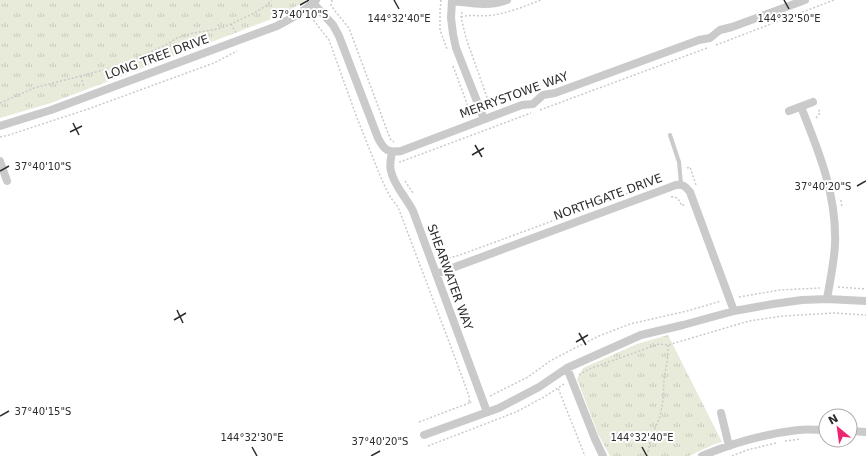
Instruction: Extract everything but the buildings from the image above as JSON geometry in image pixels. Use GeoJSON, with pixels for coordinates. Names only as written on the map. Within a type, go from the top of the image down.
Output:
{"type":"FeatureCollection","features":[{"type":"Feature","properties":{"kind":"street"},"geometry":{"type":"LineString","coordinates":[[484,119],[456,48],[452,24],[452,1],[483,5],[507,0]]}},
{"type":"Feature","properties":{"kind":"street","name":"MERRYSTOWE WAY"},"geometry":{"type":"LineString","coordinates":[[394,152],[401,151],[522,105],[533,104],[543,95],[555,93],[699,40],[710,38],[720,30],[805,0]]}},
{"type":"Feature","properties":{"kind":"street"},"geometry":{"type":"LineString","coordinates":[[314,2],[333,25],[339,36],[381,144],[386,149],[394,152]]}},
{"type":"Feature","properties":{"kind":"street","name":"LONG TREE DRIVE"},"geometry":{"type":"LineString","coordinates":[[0,126],[51,110],[277,26],[292,18],[314,2]]}},
{"type":"Feature","properties":{"kind":"street"},"geometry":{"type":"LineString","coordinates":[[789,111],[813,102]]}},
{"type":"Feature","properties":{"kind":"street"},"geometry":{"type":"LineString","coordinates":[[801,107],[824,169],[830,189],[833,208],[835,245],[834,262],[827,299]]}},
{"type":"Feature","properties":{"kind":"street","name":"SHEARWATER WAY"},"geometry":{"type":"LineString","coordinates":[[394,152],[390,161],[395,182],[413,211],[487,412]]}},
{"type":"Feature","properties":{"kind":"street"},"geometry":{"type":"LineString","coordinates":[[0,161],[8,182]]}},
{"type":"Feature","properties":{"kind":"street","name":"NORTHGATE DRIVE"},"geometry":{"type":"LineString","coordinates":[[436,274],[681,184],[690,192],[734,311]]}},
{"type":"Feature","properties":{"kind":"street"},"geometry":{"type":"LineString","coordinates":[[424,435],[505,405],[528,393],[567,368],[641,335],[734,311],[773,304],[802,300],[827,299],[866,301]]}},
{"type":"Feature","properties":{"kind":"street"},"geometry":{"type":"LineString","coordinates":[[567,368],[603,456]]}},
{"type":"Feature","properties":{"kind":"street"},"geometry":{"type":"LineString","coordinates":[[721,413],[730,446]]}},
{"type":"Feature","properties":{"kind":"street"},"geometry":{"type":"LineString","coordinates":[[702,456],[716,450],[757,438],[798,430],[818,430]]}},
{"type":"Feature","properties":{"kind":"lane"},"geometry":{"type":"LineString","coordinates":[[670,135],[679,162],[681,184]]}},
{"type":"Feature","properties":{"kind":"path"},"geometry":{"type":"LineString","coordinates":[[0,103],[34,88],[107,69],[156,49],[177,38],[193,33],[218,29],[232,24],[266,6],[271,0]]}},
{"type":"Feature","properties":{"kind":"path"},"geometry":{"type":"LineString","coordinates":[[332,0],[331,5],[322,13],[315,18],[311,17],[329,40],[378,171],[388,193],[398,206],[454,355],[469,403]]}},
{"type":"Feature","properties":{"kind":"path"},"geometry":{"type":"LineString","coordinates":[[441,0],[440,30],[447,51]]}},
{"type":"Feature","properties":{"kind":"path"},"geometry":{"type":"LineString","coordinates":[[714,46],[834,0]]}},
{"type":"Feature","properties":{"kind":"path"},"geometry":{"type":"LineString","coordinates":[[331,5],[349,28],[388,133],[391,140],[396,143],[394,152],[400,162],[399,168]]}},
{"type":"Feature","properties":{"kind":"path"},"geometry":{"type":"LineString","coordinates":[[461,17],[466,38],[489,103],[493,107],[497,105]]}},
{"type":"Feature","properties":{"kind":"path"},"geometry":{"type":"LineString","coordinates":[[0,137],[85,110],[214,63],[242,48]]}},
{"type":"Feature","properties":{"kind":"path"},"geometry":{"type":"LineString","coordinates":[[400,162],[706,48]]}},
{"type":"Feature","properties":{"kind":"path"},"geometry":{"type":"LineString","coordinates":[[452,65],[469,109],[469,115],[465,119]]}},
{"type":"Feature","properties":{"kind":"path"},"geometry":{"type":"LineString","coordinates":[[680,171],[690,167],[690,171]]}},
{"type":"Feature","properties":{"kind":"path"},"geometry":{"type":"LineString","coordinates":[[403,178],[414,196]]}},
{"type":"Feature","properties":{"kind":"path"},"geometry":{"type":"LineString","coordinates":[[438,258],[442,261],[460,255],[656,182]]}},
{"type":"Feature","properties":{"kind":"path"},"geometry":{"type":"LineString","coordinates":[[670,197],[674,196],[678,198],[682,206],[693,201]]}},
{"type":"Feature","properties":{"kind":"path"},"geometry":{"type":"LineString","coordinates":[[444,294],[450,291],[449,283],[454,277]]}},
{"type":"Feature","properties":{"kind":"path"},"geometry":{"type":"LineString","coordinates":[[419,422],[473,401],[482,399],[528,377],[550,361],[569,350],[598,336],[630,324],[687,311],[730,299],[780,290],[829,287],[866,289]]}},
{"type":"Feature","properties":{"kind":"path"},"geometry":{"type":"LineString","coordinates":[[585,456],[558,388],[589,369],[659,344],[668,345],[748,321],[783,316],[834,313],[866,315]]}},
{"type":"Feature","properties":{"kind":"path"},"geometry":{"type":"LineString","coordinates":[[647,456],[651,437],[660,417],[668,345]]}},
{"type":"Feature","properties":{"kind":"path"},"geometry":{"type":"LineString","coordinates":[[732,456],[747,450],[780,442],[802,439]]}},
{"type":"Feature","properties":{"kind":"green space"},"geometry":{"type":"Polygon","coordinates":[[[0,0],[306,0],[282,15],[51,103],[0,118],[0,0]]]}},
{"type":"Feature","properties":{"kind":"green space"},"geometry":{"type":"Polygon","coordinates":[[[668,335],[722,442],[689,456],[610,456],[598,434],[577,379],[583,368],[637,344],[668,335]]]}}]}
